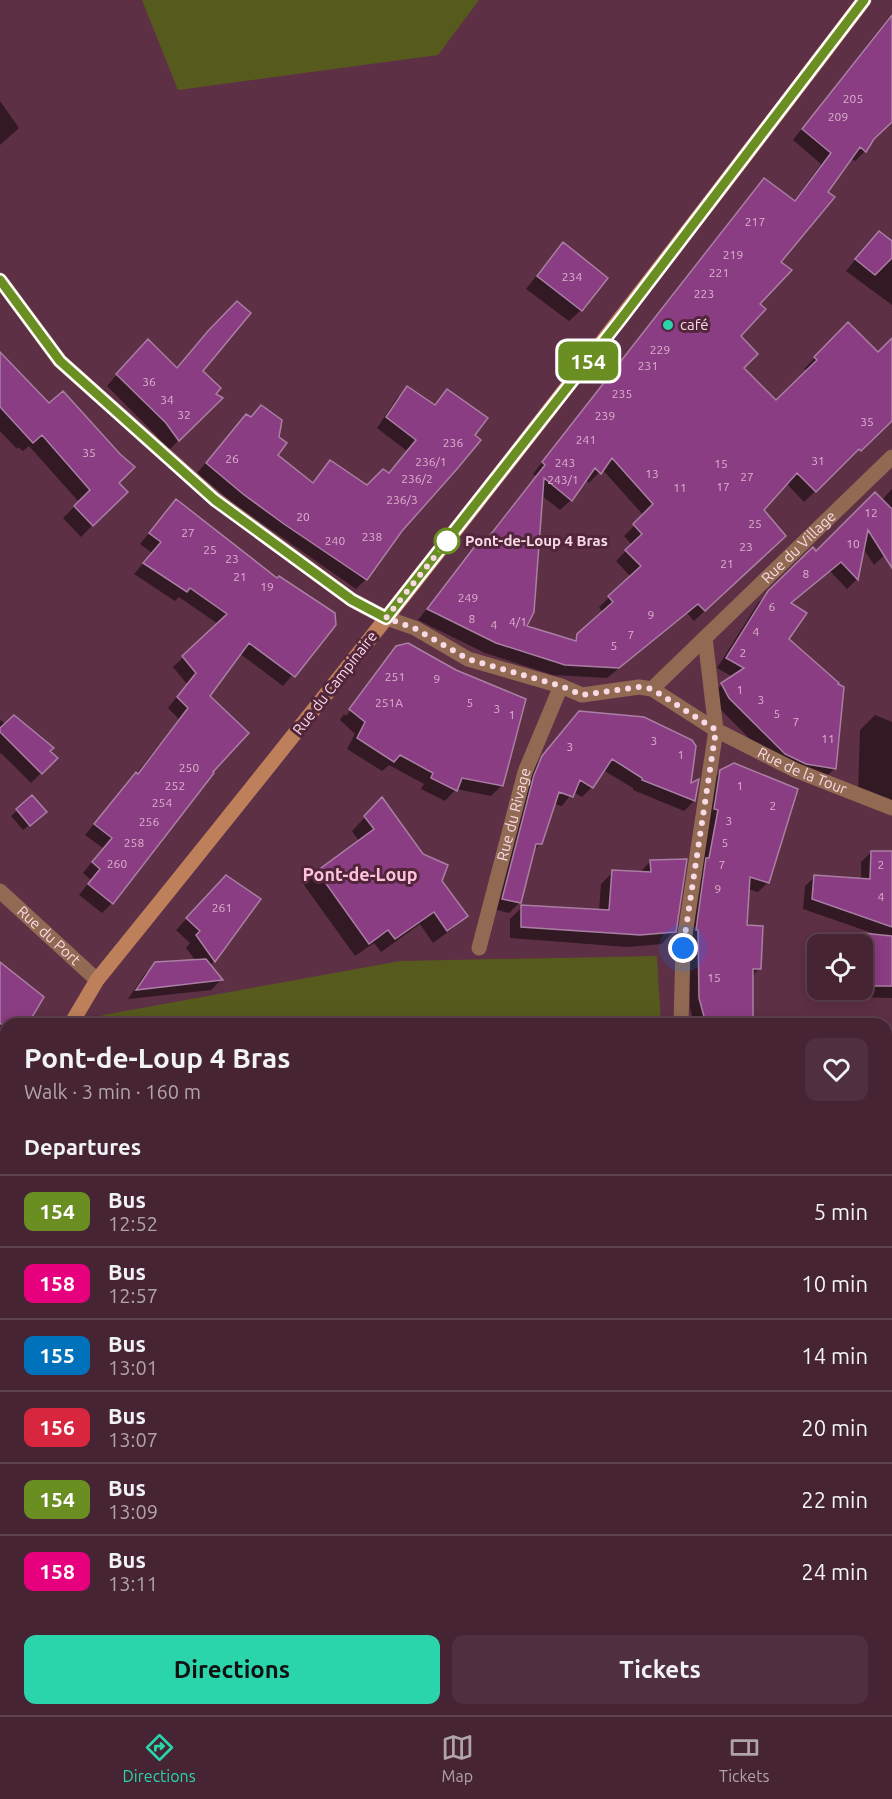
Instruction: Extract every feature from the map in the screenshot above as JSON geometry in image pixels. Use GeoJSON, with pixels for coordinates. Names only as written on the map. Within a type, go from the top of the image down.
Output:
{"type":"FeatureCollection","features":[{"type":"Feature","properties":{"kind":"main road","name":"Rue du Campinaire"},"geometry":{"type":"LineString","coordinates":[[75,1018],[97,980],[621,319],[864,0]]}},
{"type":"Feature","properties":{"kind":"street"},"geometry":{"type":"LineString","coordinates":[[0,280],[60,361],[215,500],[352,600],[386,618],[414,628],[468,659],[561,686],[582,695],[639,687],[652,689]]}},
{"type":"Feature","properties":{"kind":"street","name":"Rue du Village"},"geometry":{"type":"LineString","coordinates":[[652,689],[892,457]]}},
{"type":"Feature","properties":{"kind":"street"},"geometry":{"type":"LineString","coordinates":[[681,1018],[683,948],[716,730],[705,638]]}},
{"type":"Feature","properties":{"kind":"street","name":"Rue du Rivage"},"geometry":{"type":"LineString","coordinates":[[479,948],[525,772],[561,686]]}},
{"type":"Feature","properties":{"kind":"street","name":"Rue de la Tour"},"geometry":{"type":"LineString","coordinates":[[652,689],[716,730],[795,770],[892,808]]}},
{"type":"Feature","properties":{"kind":"street","name":"Rue du Port"},"geometry":{"type":"LineString","coordinates":[[0,891],[97,980]]}},
{"type":"Feature","properties":{"kind":"shaded area"},"geometry":{"type":"Polygon","coordinates":[[[142,0],[479,0],[438,55],[178,90],[142,0]]]}},
{"type":"Feature","properties":{"kind":"shaded area"},"geometry":{"type":"Polygon","coordinates":[[[657,956],[661,1018],[102,1018],[103,1015],[400,961],[657,956]]]}},
{"type":"Feature","properties":{"kind":"building"},"geometry":{"type":"Polygon","coordinates":[[[892,15],[892,122],[874,139],[866,152],[860,147],[828,192],[835,197],[781,262],[792,270],[760,304],[766,309],[741,336],[758,354],[744,368],[776,400],[817,360],[814,357],[848,322],[878,352],[892,338],[892,421],[861,451],[859,449],[816,492],[797,473],[764,510],[786,536],[705,611],[698,604],[619,668],[565,665],[496,643],[427,609],[482,537],[487,539],[545,465],[542,462],[764,178],[795,201],[831,153],[802,129],[892,15]],[[612,458],[601,474],[595,468],[572,501],[544,478],[534,612],[527,626],[576,641],[577,634],[613,602],[608,596],[641,566],[625,550],[642,534],[633,524],[653,504],[612,458]]]}},
{"type":"Feature","properties":{"kind":"building"},"geometry":{"type":"Polygon","coordinates":[[[879,231],[892,241],[892,258],[875,275],[855,259],[879,231]]]}},
{"type":"Feature","properties":{"kind":"building"},"geometry":{"type":"Polygon","coordinates":[[[563,242],[608,278],[582,311],[537,276],[563,242]]]}},
{"type":"Feature","properties":{"kind":"building"},"geometry":{"type":"Polygon","coordinates":[[[237,301],[251,313],[203,371],[221,388],[216,394],[223,398],[179,441],[166,423],[116,374],[148,339],[177,368],[237,301]]]}},
{"type":"Feature","properties":{"kind":"building"},"geometry":{"type":"Polygon","coordinates":[[[0,352],[49,403],[63,391],[120,454],[135,467],[119,483],[128,492],[93,526],[74,506],[90,490],[42,435],[33,443],[0,407],[0,352]]]}},
{"type":"Feature","properties":{"kind":"building"},"geometry":{"type":"Polygon","coordinates":[[[407,386],[435,405],[447,389],[488,418],[475,435],[481,440],[402,531],[367,580],[284,524],[206,463],[246,414],[251,417],[261,405],[282,420],[279,437],[287,443],[278,455],[313,483],[330,460],[367,485],[383,469],[389,473],[416,440],[386,417],[407,386]]]}},
{"type":"Feature","properties":{"kind":"building"},"geometry":{"type":"Polygon","coordinates":[[[875,492],[892,509],[892,568],[868,530],[858,580],[841,562],[791,603],[807,613],[789,639],[844,687],[836,769],[806,764],[785,754],[729,698],[721,683],[744,668],[726,658],[768,591],[813,547],[816,551],[875,492]]]}},
{"type":"Feature","properties":{"kind":"building"},"geometry":{"type":"Polygon","coordinates":[[[176,499],[277,578],[279,576],[335,613],[336,625],[295,677],[249,643],[210,696],[249,733],[213,772],[113,904],[88,884],[100,869],[92,862],[112,838],[94,824],[136,772],[138,774],[188,708],[177,697],[196,673],[182,656],[227,614],[190,588],[187,592],[143,563],[161,542],[149,533],[176,499]]]}},
{"type":"Feature","properties":{"kind":"building"},"geometry":{"type":"Polygon","coordinates":[[[408,643],[456,670],[526,699],[503,786],[462,778],[457,791],[431,778],[433,773],[400,755],[394,762],[357,738],[365,722],[349,709],[396,646],[408,643]]]}},
{"type":"Feature","properties":{"kind":"building"},"geometry":{"type":"Polygon","coordinates":[[[579,711],[644,717],[692,740],[696,746],[691,783],[699,779],[695,801],[642,780],[612,759],[593,788],[580,780],[573,797],[559,792],[542,844],[536,844],[521,903],[502,899],[534,775],[542,756],[579,711]]]}},
{"type":"Feature","properties":{"kind":"building"},"geometry":{"type":"Polygon","coordinates":[[[14,715],[54,748],[50,751],[58,758],[42,774],[0,732],[0,728],[14,715]]]}},
{"type":"Feature","properties":{"kind":"building"},"geometry":{"type":"Polygon","coordinates":[[[734,763],[798,789],[769,883],[750,877],[747,925],[763,926],[761,969],[753,969],[753,1018],[704,1018],[699,998],[698,930],[696,930],[706,858],[709,858],[718,810],[714,809],[720,770],[734,763]]]}},
{"type":"Feature","properties":{"kind":"building"},"geometry":{"type":"Polygon","coordinates":[[[32,795],[47,812],[30,826],[16,809],[32,795]]]}},
{"type":"Feature","properties":{"kind":"building"},"geometry":{"type":"Polygon","coordinates":[[[382,797],[423,854],[448,865],[442,881],[468,916],[447,931],[434,912],[395,939],[388,930],[369,944],[317,871],[374,829],[364,816],[382,797]]]}},
{"type":"Feature","properties":{"kind":"building"},"geometry":{"type":"Polygon","coordinates":[[[871,851],[892,851],[892,927],[812,899],[814,875],[870,879],[871,851]]]}},
{"type":"Feature","properties":{"kind":"building"},"geometry":{"type":"Polygon","coordinates":[[[687,859],[676,932],[640,935],[521,927],[521,905],[609,910],[612,870],[651,872],[650,860],[687,859]]]}},
{"type":"Feature","properties":{"kind":"building"},"geometry":{"type":"Polygon","coordinates":[[[226,875],[261,899],[215,962],[196,935],[200,931],[186,918],[226,875]]]}},
{"type":"Feature","properties":{"kind":"building"},"geometry":{"type":"Polygon","coordinates":[[[873,934],[892,936],[892,986],[873,986],[873,934]]]}},
{"type":"Feature","properties":{"kind":"building"},"geometry":{"type":"Polygon","coordinates":[[[206,959],[223,980],[136,990],[155,962],[206,959]]]}},
{"type":"Feature","properties":{"kind":"building"},"geometry":{"type":"Polygon","coordinates":[[[0,962],[44,997],[32,1018],[0,1018],[0,962]]]}},
{"type":"Feature","properties":{"kind":"bus line","name":"154"},"geometry":{"type":"LineString","coordinates":[[0,280],[60,361],[215,500],[352,600],[386,618],[621,319],[864,0]]}},
{"type":"Feature","properties":{"kind":"place","name":"café"},"geometry":{"type":"Point","coordinates":[668,325]}},
{"type":"Feature","properties":{"kind":"place","name":"Pont-de-Loup 4 Bras"},"geometry":{"type":"Point","coordinates":[447,541]}},
{"type":"Feature","properties":{"kind":"district","name":"Pont-de-Loup"},"geometry":{"type":"Point","coordinates":[360,875]}},
{"type":"Feature","properties":{"kind":"route"},"geometry":{"type":"LineString","coordinates":[[447,541],[386,618],[414,628],[468,659],[561,686],[582,695],[639,687],[652,689],[716,730],[683,948]]}}]}
